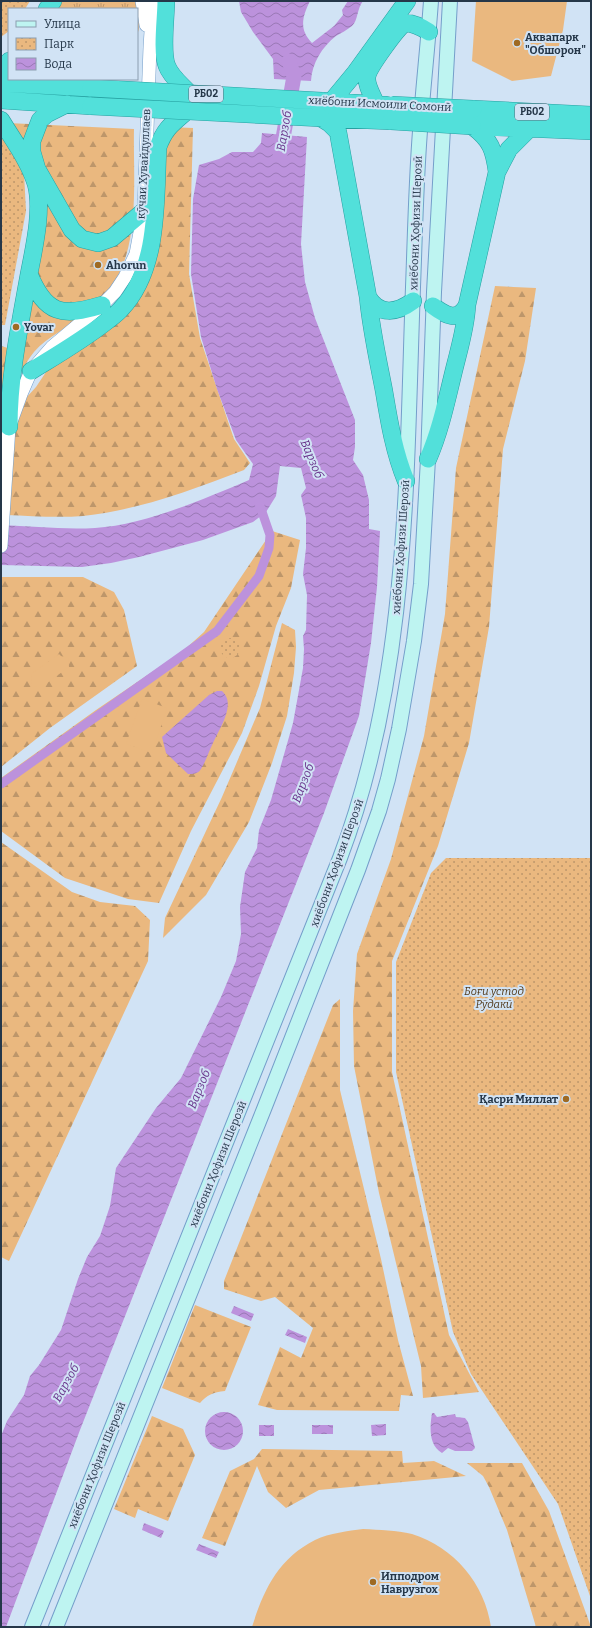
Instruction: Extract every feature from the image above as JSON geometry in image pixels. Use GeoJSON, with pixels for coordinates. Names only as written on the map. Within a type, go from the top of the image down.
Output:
{"type":"FeatureCollection","features":[{"type":"Feature","properties":{"kind":"highway"},"geometry":{"type":"LineString","coordinates":[[166,1],[165,55],[167,66],[189,93]]}},
{"type":"Feature","properties":{"kind":"highway"},"geometry":{"type":"LineString","coordinates":[[326,102],[355,73],[407,1]]}},
{"type":"Feature","properties":{"kind":"highway"},"geometry":{"type":"LineString","coordinates":[[386,110],[368,85],[368,73],[372,65],[398,29],[405,23],[411,23],[429,32]]}},
{"type":"Feature","properties":{"kind":"highway"},"geometry":{"type":"LineString","coordinates":[[1,71],[8,62]]}},
{"type":"Feature","properties":{"kind":"highway","name":"хиёбони Исмоили Сомонӣ"},"geometry":{"type":"LineString","coordinates":[[1,83],[59,83],[91,88],[326,102],[386,110],[473,117],[591,115]]}},
{"type":"Feature","properties":{"kind":"highway","name":"хиёбони Исмоили Сомонӣ"},"geometry":{"type":"LineString","coordinates":[[1,100],[354,120],[386,110]]}},
{"type":"Feature","properties":{"kind":"highway"},"geometry":{"type":"LineString","coordinates":[[67,104],[46,114],[40,120],[32,140],[32,152],[36,169],[72,230],[82,239],[98,243],[112,238],[144,211]]}},
{"type":"Feature","properties":{"kind":"highway"},"geometry":{"type":"LineString","coordinates":[[31,371],[81,341],[121,310],[132,295],[152,248],[158,147],[163,133],[187,111]]}},
{"type":"Feature","properties":{"kind":"highway"},"geometry":{"type":"LineString","coordinates":[[473,117],[492,147],[497,172]]}},
{"type":"Feature","properties":{"kind":"highway","name":"хиёбони Исмоили Сомонӣ"},"geometry":{"type":"LineString","coordinates":[[473,117],[530,128],[591,131]]}},
{"type":"Feature","properties":{"kind":"highway"},"geometry":{"type":"LineString","coordinates":[[321,118],[329,123],[338,132],[368,297],[371,324],[394,443],[399,463],[406,481]]}},
{"type":"Feature","properties":{"kind":"highway"},"geometry":{"type":"LineString","coordinates":[[1,120],[24,156],[36,184],[38,214],[12,374],[9,402],[9,427]]}},
{"type":"Feature","properties":{"kind":"highway"},"geometry":{"type":"LineString","coordinates":[[338,132],[343,126],[354,120]]}},
{"type":"Feature","properties":{"kind":"highway"},"geometry":{"type":"LineString","coordinates":[[428,459],[439,432],[444,414],[465,326],[466,305],[497,172],[510,149],[530,128]]}},
{"type":"Feature","properties":{"kind":"highway"},"geometry":{"type":"LineString","coordinates":[[29,274],[36,292],[46,303],[56,309],[70,312],[83,311],[102,305]]}},
{"type":"Feature","properties":{"kind":"highway"},"geometry":{"type":"LineString","coordinates":[[368,297],[372,304],[376,307],[392,311],[403,308],[413,301]]}},
{"type":"Feature","properties":{"kind":"highway"},"geometry":{"type":"LineString","coordinates":[[433,306],[446,314],[454,316],[462,313],[466,305]]}},
{"type":"Feature","properties":{"kind":"main road","name":"хиёбони Ҳофизи Шерозӣ"},"geometry":{"type":"LineString","coordinates":[[32,1627],[340,858],[364,789],[376,736],[391,655],[399,597],[406,481],[418,164],[431,1]]}},
{"type":"Feature","properties":{"kind":"main road","name":"хиёбони Ҳофизи Шерозӣ"},"geometry":{"type":"LineString","coordinates":[[56,1627],[264,1109],[365,851],[383,797],[399,729],[417,625],[428,459],[433,306],[450,1]]}},
{"type":"Feature","properties":{"kind":"main road"},"geometry":{"type":"LineString","coordinates":[[403,525],[424,527]]}},
{"type":"Feature","properties":{"kind":"main road"},"geometry":{"type":"LineString","coordinates":[[244,1100],[264,1109]]}},
{"type":"Feature","properties":{"kind":"street","name":"кӯчаи Хувайдуллаев"},"geometry":{"type":"LineString","coordinates":[[142,1],[150,47]]}},
{"type":"Feature","properties":{"kind":"street","name":"кӯчаи Хувайдуллаев"},"geometry":{"type":"LineString","coordinates":[[1,546],[9,427],[31,371],[52,347],[116,292],[136,254],[144,211],[153,1]]}},
{"type":"Feature","properties":{"kind":"green space"},"geometry":{"type":"Polygon","coordinates":[[[1,1],[30,1],[26,8],[8,8],[8,32],[1,37],[1,1]]]}},
{"type":"Feature","properties":{"kind":"green space"},"geometry":{"type":"Polygon","coordinates":[[[59,1],[138,1],[139,29],[138,32],[138,8],[54,8],[59,1]]]}},
{"type":"Feature","properties":{"kind":"green space","name":"Аквапарк \"Обшорон\""},"geometry":{"type":"Polygon","coordinates":[[[476,1],[567,1],[563,30],[551,76],[512,81],[472,61],[476,1]]]}},
{"type":"Feature","properties":{"kind":"green space"},"geometry":{"type":"Polygon","coordinates":[[[1,121],[24,173],[26,211],[5,325],[1,325],[1,121]]]}},
{"type":"Feature","properties":{"kind":"green space"},"geometry":{"type":"Polygon","coordinates":[[[8,123],[134,129],[134,206],[129,245],[124,263],[113,284],[97,303],[77,320],[40,346],[32,354],[20,372],[40,212],[8,123]]]}},
{"type":"Feature","properties":{"kind":"green space"},"geometry":{"type":"Polygon","coordinates":[[[170,127],[193,128],[189,274],[200,338],[234,439],[250,463],[244,470],[205,485],[124,509],[74,517],[6,515],[15,415],[50,366],[134,295],[159,147],[170,127]]]}},
{"type":"Feature","properties":{"kind":"green space"},"geometry":{"type":"Polygon","coordinates":[[[495,286],[536,288],[525,361],[503,449],[489,627],[469,743],[438,846],[392,961],[392,1072],[449,1335],[479,1392],[423,1398],[421,1366],[379,1193],[354,1066],[353,1011],[357,954],[391,859],[424,736],[445,614],[456,468],[495,286]]]}},
{"type":"Feature","properties":{"kind":"green space"},"geometry":{"type":"Polygon","coordinates":[[[1,346],[8,348],[1,406],[1,346]]]}},
{"type":"Feature","properties":{"kind":"green space"},"geometry":{"type":"Polygon","coordinates":[[[272,531],[300,540],[291,588],[276,626],[259,686],[242,733],[191,831],[159,903],[128,899],[65,878],[1,831],[1,778],[96,710],[183,651],[204,632],[272,531]]]}},
{"type":"Feature","properties":{"kind":"green space"},"geometry":{"type":"Polygon","coordinates":[[[1,577],[83,577],[114,592],[124,610],[137,666],[50,728],[1,767],[1,577]]]}},
{"type":"Feature","properties":{"kind":"green space"},"geometry":{"type":"Polygon","coordinates":[[[282,623],[295,630],[296,647],[294,673],[287,716],[272,763],[249,822],[206,895],[163,938],[165,918],[222,797],[260,708],[282,623]]]}},
{"type":"Feature","properties":{"kind":"green space"},"geometry":{"type":"Polygon","coordinates":[[[230,638],[237,641],[240,648],[237,655],[230,658],[223,655],[220,648],[223,641],[230,638]]]}},
{"type":"Feature","properties":{"kind":"green space"},"geometry":{"type":"Polygon","coordinates":[[[59,654],[68,658],[69,667],[40,688],[32,686],[31,674],[59,654]]]}},
{"type":"Feature","properties":{"kind":"green space"},"geometry":{"type":"Polygon","coordinates":[[[142,699],[167,708],[152,753],[126,744],[142,699]]]}},
{"type":"Feature","properties":{"kind":"green space"},"geometry":{"type":"Polygon","coordinates":[[[1,842],[72,892],[100,902],[135,906],[150,920],[148,961],[9,1261],[1,1257],[1,842]]]}},
{"type":"Feature","properties":{"kind":"green space","name":"Боғи устод Рӯдакӣ"},"geometry":{"type":"Polygon","coordinates":[[[446,858],[591,858],[591,1599],[558,1504],[471,1374],[453,1332],[396,1072],[396,962],[431,873],[446,858]]]}},
{"type":"Feature","properties":{"kind":"green space"},"geometry":{"type":"Polygon","coordinates":[[[340,999],[340,1090],[381,1259],[398,1340],[413,1396],[401,1395],[399,1411],[277,1410],[258,1405],[280,1347],[301,1358],[313,1328],[275,1297],[261,1301],[224,1289],[224,1281],[333,1005],[340,999]]]}},
{"type":"Feature","properties":{"kind":"green space"},"geometry":{"type":"Polygon","coordinates":[[[195,1305],[251,1327],[225,1391],[211,1394],[200,1403],[162,1388],[195,1305]]]}},
{"type":"Feature","properties":{"kind":"green space"},"geometry":{"type":"Polygon","coordinates":[[[152,1416],[183,1429],[195,1455],[168,1521],[138,1509],[135,1518],[114,1509],[152,1416]]]}},
{"type":"Feature","properties":{"kind":"green space"},"geometry":{"type":"Polygon","coordinates":[[[262,1449],[402,1451],[403,1463],[434,1461],[466,1476],[319,1490],[286,1508],[268,1492],[257,1466],[225,1546],[202,1538],[230,1471],[254,1459],[262,1449]]]}},
{"type":"Feature","properties":{"kind":"green space"},"geometry":{"type":"Polygon","coordinates":[[[467,1463],[522,1463],[549,1511],[591,1627],[536,1627],[507,1530],[489,1487],[483,1476],[467,1463]]]}},
{"type":"Feature","properties":{"kind":"green space","name":"Ипподром Наврузгох"},"geometry":{"type":"Polygon","coordinates":[[[363,1529],[412,1534],[441,1548],[465,1569],[474,1582],[488,1611],[491,1627],[252,1627],[267,1588],[274,1576],[291,1556],[315,1540],[339,1533],[363,1529]]]}},
{"type":"Feature","properties":{"kind":"water"},"geometry":{"type":"Polygon","coordinates":[[[239,1],[310,1],[305,12],[303,23],[305,33],[312,43],[334,26],[343,15],[342,10],[348,1],[363,1],[354,24],[331,40],[322,50],[313,68],[311,81],[274,79],[273,59],[253,32],[241,12],[239,1]]]}},
{"type":"Feature","properties":{"kind":"water"},"geometry":{"type":"Polygon","coordinates":[[[262,133],[307,137],[301,244],[305,282],[315,318],[355,420],[355,447],[353,460],[363,475],[369,500],[369,529],[380,531],[377,587],[371,643],[359,716],[324,813],[80,1430],[6,1627],[1,1627],[1,1436],[7,1421],[24,1395],[30,1376],[39,1365],[61,1330],[87,1257],[100,1236],[110,1206],[116,1168],[156,1108],[181,1078],[221,997],[236,961],[241,934],[240,907],[245,872],[257,848],[259,830],[271,800],[293,723],[303,668],[303,636],[306,630],[307,595],[303,574],[306,548],[306,518],[301,495],[306,488],[301,468],[280,466],[276,496],[266,512],[253,522],[203,540],[139,557],[82,567],[1,565],[1,525],[72,529],[114,526],[153,517],[174,510],[249,480],[253,464],[236,440],[217,389],[201,337],[191,274],[193,199],[199,165],[219,159],[232,152],[253,152],[261,143],[262,133]]]}},
{"type":"Feature","properties":{"kind":"water"},"geometry":{"type":"Polygon","coordinates":[[[217,691],[222,691],[226,696],[228,703],[225,717],[200,771],[194,774],[188,774],[166,753],[162,737],[209,695],[217,691]]]}},
{"type":"Feature","properties":{"kind":"water"},"geometry":{"type":"Polygon","coordinates":[[[234,1306],[254,1314],[251,1321],[231,1313],[234,1306]]]}},
{"type":"Feature","properties":{"kind":"water"},"geometry":{"type":"Polygon","coordinates":[[[288,1329],[307,1337],[305,1343],[285,1335],[288,1329]]]}},
{"type":"Feature","properties":{"kind":"water"},"geometry":{"type":"Polygon","coordinates":[[[220,1412],[228,1412],[235,1415],[240,1420],[243,1431],[240,1442],[235,1447],[228,1450],[220,1450],[213,1447],[208,1442],[205,1435],[205,1427],[208,1420],[213,1415],[220,1412]]]}},
{"type":"Feature","properties":{"kind":"water"},"geometry":{"type":"Polygon","coordinates":[[[432,1413],[434,1413],[437,1417],[455,1414],[456,1417],[465,1418],[468,1422],[475,1448],[472,1451],[455,1451],[448,1448],[442,1453],[437,1450],[431,1435],[432,1413]]]}},
{"type":"Feature","properties":{"kind":"water"},"geometry":{"type":"Polygon","coordinates":[[[386,1424],[386,1435],[372,1436],[371,1425],[386,1424]]]}},
{"type":"Feature","properties":{"kind":"water"},"geometry":{"type":"Polygon","coordinates":[[[259,1425],[274,1425],[274,1436],[259,1436],[259,1425]]]}},
{"type":"Feature","properties":{"kind":"water"},"geometry":{"type":"Polygon","coordinates":[[[312,1425],[333,1425],[333,1434],[312,1434],[312,1425]]]}},
{"type":"Feature","properties":{"kind":"water"},"geometry":{"type":"Polygon","coordinates":[[[144,1523],[164,1531],[161,1538],[142,1530],[144,1523]]]}},
{"type":"Feature","properties":{"kind":"water"},"geometry":{"type":"Polygon","coordinates":[[[199,1544],[219,1552],[216,1558],[196,1550],[199,1544]]]}},
{"type":"Feature","properties":{"kind":"waterway","name":"Варзоб"},"geometry":{"type":"LineString","coordinates":[[280,155],[294,76],[289,61]]}},
{"type":"Feature","properties":{"kind":"waterway"},"geometry":{"type":"LineString","coordinates":[[1,784],[217,631],[259,576],[269,548],[270,535],[259,503]]}},
{"type":"Feature","properties":{"kind":"place","name":"Аквапарк \"Обшорон\""},"geometry":{"type":"Point","coordinates":[517,43]}},
{"type":"Feature","properties":{"kind":"place","name":"Ahorun"},"geometry":{"type":"Point","coordinates":[98,265]}},
{"type":"Feature","properties":{"kind":"place","name":"Yovar"},"geometry":{"type":"Point","coordinates":[16,327]}},
{"type":"Feature","properties":{"kind":"place","name":"Қасри Миллат"},"geometry":{"type":"Point","coordinates":[566,1099]}},
{"type":"Feature","properties":{"kind":"place","name":"Ипподром Наврузгох"},"geometry":{"type":"Point","coordinates":[373,1582]}}]}
